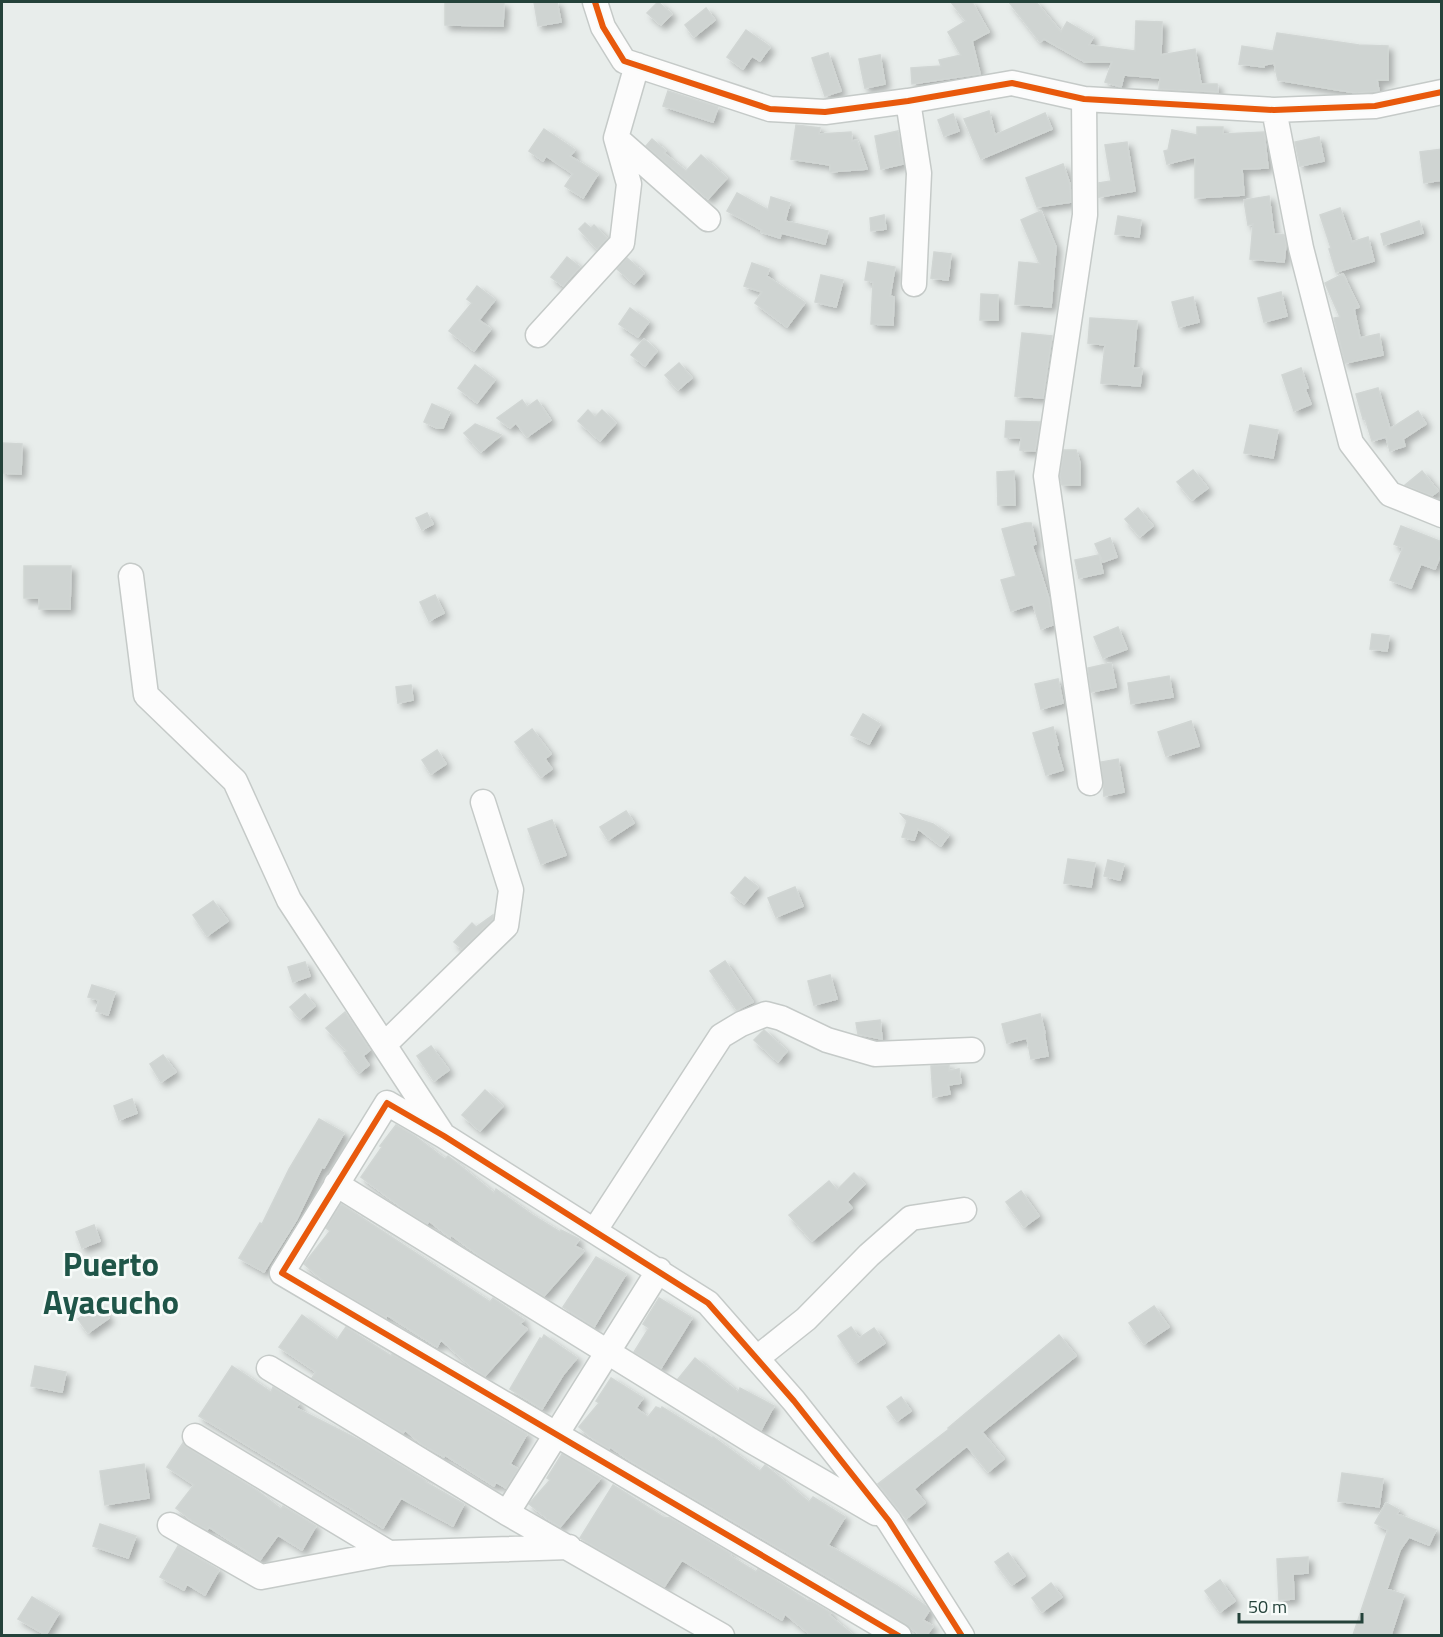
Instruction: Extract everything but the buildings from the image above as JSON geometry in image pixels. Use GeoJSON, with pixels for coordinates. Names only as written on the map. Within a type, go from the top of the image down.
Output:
{"type":"FeatureCollection","features":[{"type":"Feature","properties":{"kind":"street"},"geometry":{"type":"LineString","coordinates":[[595,2],[603,27],[624,61],[770,109],[825,112],[908,101],[1012,83],[1084,99],[1274,110],[1375,106],[1442,92]]}},
{"type":"Feature","properties":{"kind":"street"},"geometry":{"type":"LineString","coordinates":[[538,335],[622,243],[629,183],[616,138],[636,65]]}},
{"type":"Feature","properties":{"kind":"street"},"geometry":{"type":"LineString","coordinates":[[1084,99],[1085,215],[1046,476],[1090,783]]}},
{"type":"Feature","properties":{"kind":"street"},"geometry":{"type":"LineString","coordinates":[[908,101],[919,173],[914,284]]}},
{"type":"Feature","properties":{"kind":"street"},"geometry":{"type":"LineString","coordinates":[[1274,110],[1301,248],[1351,443],[1390,494],[1442,515]]}},
{"type":"Feature","properties":{"kind":"street"},"geometry":{"type":"LineString","coordinates":[[616,138],[708,219]]}},
{"type":"Feature","properties":{"kind":"street"},"geometry":{"type":"LineString","coordinates":[[131,576],[146,695],[235,781],[289,900],[444,1136]]}},
{"type":"Feature","properties":{"kind":"street"},"geometry":{"type":"LineString","coordinates":[[385,1044],[506,926],[512,890],[483,802]]}},
{"type":"Feature","properties":{"kind":"street"},"geometry":{"type":"LineString","coordinates":[[595,1230],[721,1036],[741,1024],[766,1014],[781,1018],[827,1040],[875,1054],[972,1050]]}},
{"type":"Feature","properties":{"kind":"street"},"geometry":{"type":"LineString","coordinates":[[899,1635],[282,1273],[387,1102],[660,1270],[708,1303],[794,1401],[889,1521],[962,1635]]}},
{"type":"Feature","properties":{"kind":"street"},"geometry":{"type":"LineString","coordinates":[[336,1184],[750,1440],[889,1521]]}},
{"type":"Feature","properties":{"kind":"street"},"geometry":{"type":"LineString","coordinates":[[757,1358],[806,1319],[911,1218],[964,1210]]}},
{"type":"Feature","properties":{"kind":"street"},"geometry":{"type":"LineString","coordinates":[[507,1513],[555,1433],[660,1270]]}},
{"type":"Feature","properties":{"kind":"street"},"geometry":{"type":"LineString","coordinates":[[269,1368],[507,1513],[722,1635]]}},
{"type":"Feature","properties":{"kind":"street"},"geometry":{"type":"LineString","coordinates":[[195,1436],[389,1553]]}},
{"type":"Feature","properties":{"kind":"street"},"geometry":{"type":"LineString","coordinates":[[170,1525],[261,1577],[389,1553],[568,1547]]}},
{"type":"Feature","properties":{"kind":"cycle path"},"geometry":{"type":"LineString","coordinates":[[595,2],[603,27],[624,61],[770,109],[825,112],[908,101],[1012,83],[1084,99],[1274,110],[1375,106],[1442,92]]}},
{"type":"Feature","properties":{"kind":"cycle path"},"geometry":{"type":"LineString","coordinates":[[899,1636],[282,1273],[387,1103],[444,1136],[708,1303],[794,1401],[889,1521],[962,1636]]}},
{"type":"Feature","properties":{"kind":"district","name":"Puerto Ayacucho"},"geometry":{"type":"Point","coordinates":[111,1283]}}]}
